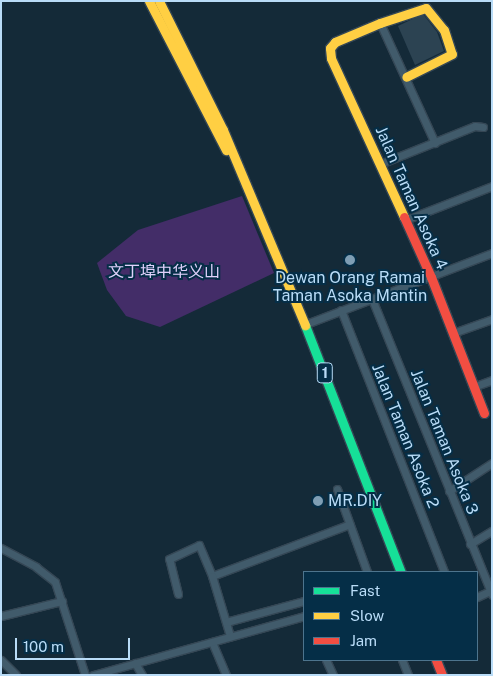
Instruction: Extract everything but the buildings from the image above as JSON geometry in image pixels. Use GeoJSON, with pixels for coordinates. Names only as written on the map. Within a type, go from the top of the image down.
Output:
{"type":"FeatureCollection","features":[{"type":"Feature","properties":{"kind":"main road","name":"1"},"geometry":{"type":"LineString","coordinates":[[148,1],[215,133],[242,176]]}},
{"type":"Feature","properties":{"kind":"main road","name":"1"},"geometry":{"type":"LineString","coordinates":[[159,1],[242,176],[306,324],[401,571]]}},
{"type":"Feature","properties":{"kind":"main road"},"geometry":{"type":"LineString","coordinates":[[380,23],[418,8],[426,8],[444,30],[452,54],[406,77]]}},
{"type":"Feature","properties":{"kind":"main road","name":"Jalan Taman Asoka 4"},"geometry":{"type":"LineString","coordinates":[[380,23],[335,42],[330,52],[431,276],[484,413]]}},
{"type":"Feature","properties":{"kind":"main road"},"geometry":{"type":"LineString","coordinates":[[436,661],[442,675]]}},
{"type":"Feature","properties":{"kind":"street"},"geometry":{"type":"LineString","coordinates":[[380,23],[435,143]]}},
{"type":"Feature","properties":{"kind":"street"},"geometry":{"type":"LineString","coordinates":[[380,164],[475,126],[483,127]]}},
{"type":"Feature","properties":{"kind":"street"},"geometry":{"type":"LineString","coordinates":[[405,220],[492,186]]}},
{"type":"Feature","properties":{"kind":"street"},"geometry":{"type":"LineString","coordinates":[[306,324],[492,253]]}},
{"type":"Feature","properties":{"kind":"street","name":"Jalan Taman Asoka 3"},"geometry":{"type":"LineString","coordinates":[[372,299],[491,593]]}},
{"type":"Feature","properties":{"kind":"street","name":"Jalan Taman Asoka 2"},"geometry":{"type":"LineString","coordinates":[[341,310],[444,571]]}},
{"type":"Feature","properties":{"kind":"street"},"geometry":{"type":"LineString","coordinates":[[453,333],[492,319]]}},
{"type":"Feature","properties":{"kind":"street"},"geometry":{"type":"LineString","coordinates":[[473,387],[492,380]]}},
{"type":"Feature","properties":{"kind":"street"},"geometry":{"type":"LineString","coordinates":[[449,490],[492,463]]}},
{"type":"Feature","properties":{"kind":"street"},"geometry":{"type":"LineString","coordinates":[[336,489],[367,571]]}},
{"type":"Feature","properties":{"kind":"street"},"geometry":{"type":"LineString","coordinates":[[212,576],[350,524]]}},
{"type":"Feature","properties":{"kind":"street"},"geometry":{"type":"LineString","coordinates":[[470,544],[492,530]]}},
{"type":"Feature","properties":{"kind":"street"},"geometry":{"type":"LineString","coordinates":[[178,594],[169,561],[172,556],[199,545],[212,576],[230,636]]}},
{"type":"Feature","properties":{"kind":"street"},"geometry":{"type":"LineString","coordinates":[[1,548],[48,575],[55,582],[85,675]]}},
{"type":"Feature","properties":{"kind":"street"},"geometry":{"type":"LineString","coordinates":[[478,597],[491,593]]}},
{"type":"Feature","properties":{"kind":"street"},"geometry":{"type":"LineString","coordinates":[[1,616],[62,601]]}},
{"type":"Feature","properties":{"kind":"street"},"geometry":{"type":"LineString","coordinates":[[226,622],[303,601]]}},
{"type":"Feature","properties":{"kind":"street"},"geometry":{"type":"LineString","coordinates":[[93,675],[303,616]]}},
{"type":"Feature","properties":{"kind":"street"},"geometry":{"type":"LineString","coordinates":[[212,642],[226,675]]}},
{"type":"Feature","properties":{"kind":"street"},"geometry":{"type":"LineString","coordinates":[[1,660],[16,675]]}},
{"type":"Feature","properties":{"kind":"street"},"geometry":{"type":"LineString","coordinates":[[326,661],[333,675]]}},
{"type":"Feature","properties":{"kind":"street"},"geometry":{"type":"LineString","coordinates":[[402,661],[408,675]]}},
{"type":"Feature","properties":{"kind":"street"},"geometry":{"type":"LineString","coordinates":[[136,662],[142,675]]}},
{"type":"Feature","properties":{"kind":"green space","name":"文丁埠中华义山"},"geometry":{"type":"Polygon","coordinates":[[[242,196],[274,273],[160,327],[126,316],[107,290],[97,263],[138,230],[242,196]]]}},
{"type":"Feature","properties":{"kind":"traffic: fast"},"geometry":{"type":"LineString","coordinates":[[305,325],[401,571]]}},
{"type":"Feature","properties":{"kind":"traffic: slow"},"geometry":{"type":"LineString","coordinates":[[149,1],[226,150]]}},
{"type":"Feature","properties":{"kind":"traffic: slow"},"geometry":{"type":"LineString","coordinates":[[159,1],[223,130],[305,325]]}},
{"type":"Feature","properties":{"kind":"traffic: slow"},"geometry":{"type":"LineString","coordinates":[[404,217],[331,58],[330,48],[335,42],[380,23],[426,8],[444,30],[452,54],[406,77]]}},
{"type":"Feature","properties":{"kind":"traffic: jam"},"geometry":{"type":"LineString","coordinates":[[404,217],[431,277],[484,413]]}},
{"type":"Feature","properties":{"kind":"traffic: jam"},"geometry":{"type":"LineString","coordinates":[[436,661],[442,675]]}},
{"type":"Feature","properties":{"kind":"place","name":"Dewan Orang Ramai Taman Asoka Mantin"},"geometry":{"type":"Point","coordinates":[350,260]}},
{"type":"Feature","properties":{"kind":"place","name":"MR.DIY"},"geometry":{"type":"Point","coordinates":[318,501]}}]}
